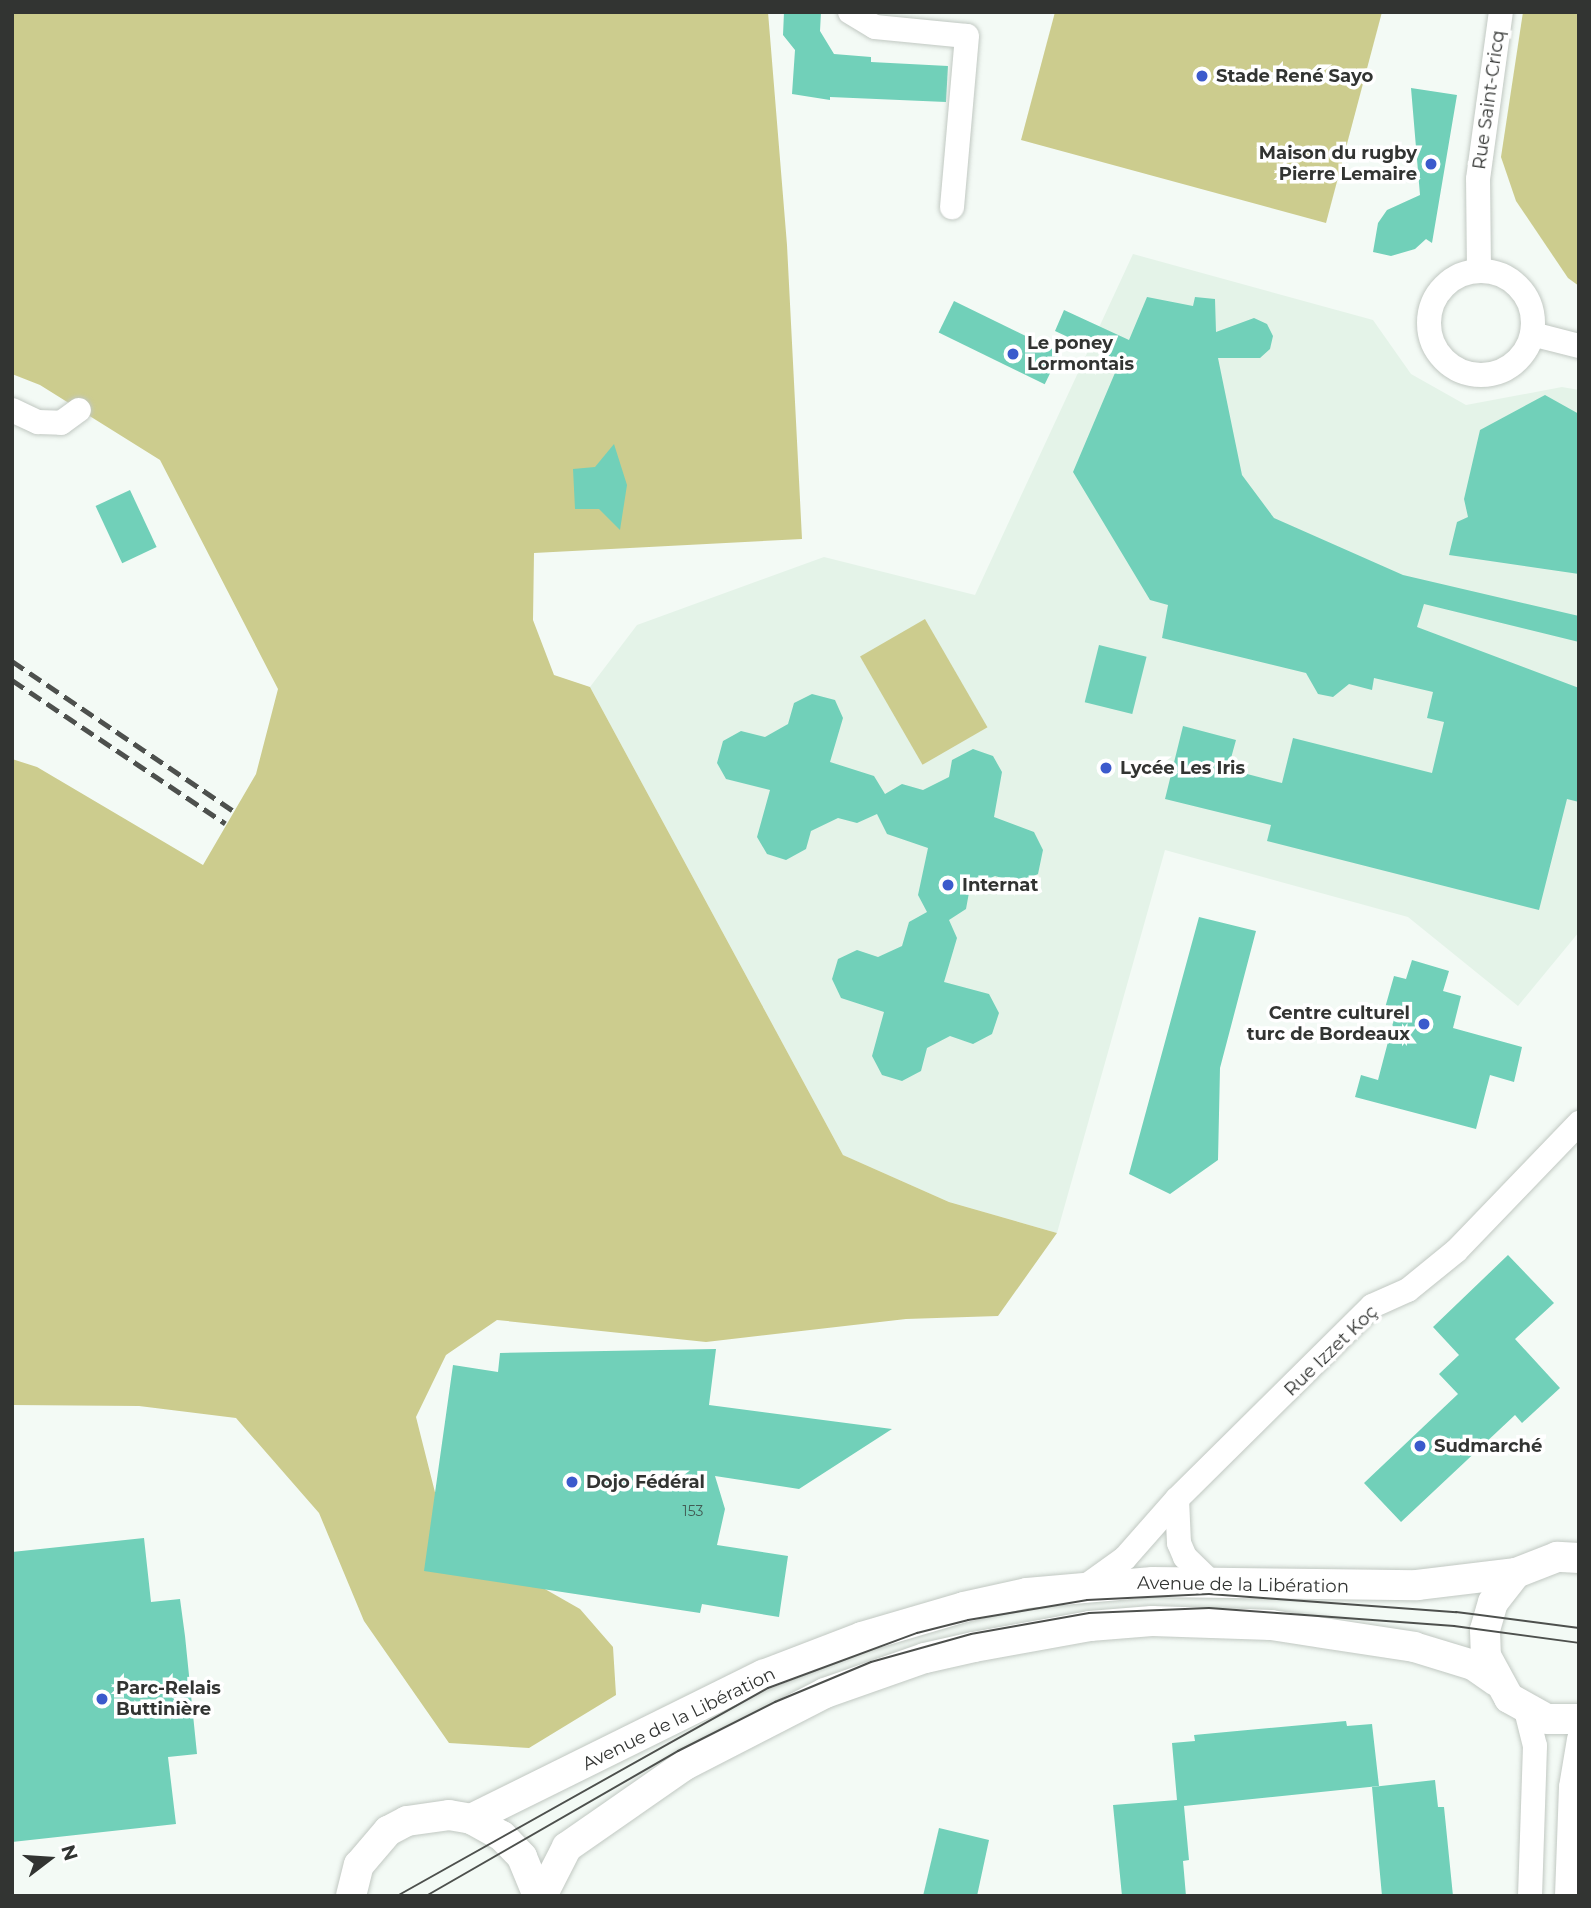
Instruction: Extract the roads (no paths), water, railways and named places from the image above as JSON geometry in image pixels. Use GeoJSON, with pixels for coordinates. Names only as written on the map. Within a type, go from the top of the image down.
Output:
{"type":"FeatureCollection","features":[{"type":"Feature","properties":{"kind":"street"},"geometry":{"type":"LineString","coordinates":[[850,12],[875,27],[967,36],[952,207]]}},
{"type":"Feature","properties":{"kind":"street","name":"Rue Saint-Cricq"},"geometry":{"type":"LineString","coordinates":[[1479,271],[1480,154],[1501,12]]}},
{"type":"Feature","properties":{"kind":"street"},"geometry":{"type":"LineString","coordinates":[[1479,271],[1509,279],[1521,290],[1531,311],[1532,334],[1515,363],[1501,371],[1473,375],[1446,363],[1431,338],[1430,309],[1448,282],[1479,271]]}},
{"type":"Feature","properties":{"kind":"street"},"geometry":{"type":"LineString","coordinates":[[1532,334],[1579,346]]}},
{"type":"Feature","properties":{"kind":"street"},"geometry":{"type":"LineString","coordinates":[[12,410],[49,423],[61,423],[79,410]]}},
{"type":"Feature","properties":{"kind":"street","name":"Rue Izzet Koç"},"geometry":{"type":"LineString","coordinates":[[1086,1586],[1125,1558],[1177,1499],[1265,1416],[1372,1306],[1408,1290],[1456,1251],[1579,1123]]}},
{"type":"Feature","properties":{"kind":"street"},"geometry":{"type":"LineString","coordinates":[[1177,1499],[1179,1544],[1185,1557],[1209,1580]]}},
{"type":"Feature","properties":{"kind":"street","name":"Avenue de la Libération"},"geometry":{"type":"LineString","coordinates":[[471,1819],[763,1675],[862,1637],[964,1607],[1086,1586],[1209,1580],[1418,1586],[1516,1573],[1557,1557],[1578,1555]]}},
{"type":"Feature","properties":{"kind":"street"},"geometry":{"type":"LineString","coordinates":[[1496,1681],[1486,1656],[1487,1615],[1516,1573]]}},
{"type":"Feature","properties":{"kind":"street","name":"Avenue de la Libération"},"geometry":{"type":"LineString","coordinates":[[540,1896],[567,1847],[685,1765],[825,1693],[974,1647],[1090,1626],[1152,1621],[1271,1625],[1414,1647],[1473,1665],[1496,1681],[1526,1710]]}},
{"type":"Feature","properties":{"kind":"street"},"geometry":{"type":"LineString","coordinates":[[1526,1710],[1547,1718],[1579,1719]]}},
{"type":"Feature","properties":{"kind":"street"},"geometry":{"type":"LineString","coordinates":[[1526,1710],[1535,1746],[1530,1896]]}},
{"type":"Feature","properties":{"kind":"street"},"geometry":{"type":"LineString","coordinates":[[1567,1896],[1571,1787],[1579,1739]]}},
{"type":"Feature","properties":{"kind":"street"},"geometry":{"type":"LineString","coordinates":[[351,1896],[359,1865],[388,1831],[426,1817],[471,1819],[513,1846],[533,1877],[540,1896]]}},
{"type":"Feature","properties":{"kind":"tram line"},"geometry":{"type":"LineString","coordinates":[[397,1896],[768,1688],[917,1633],[968,1620],[1087,1600],[1209,1594],[1456,1612],[1579,1628]]}},
{"type":"Feature","properties":{"kind":"tram line"},"geometry":{"type":"LineString","coordinates":[[426,1896],[678,1751],[775,1702],[871,1662],[971,1634],[1089,1613],[1209,1608],[1454,1626],[1579,1643]]}},
{"type":"Feature","properties":{"kind":"railway"},"geometry":{"type":"LineString","coordinates":[[12,661],[232,810]]}},
{"type":"Feature","properties":{"kind":"railway"},"geometry":{"type":"LineString","coordinates":[[12,680],[225,823]]}},
{"type":"Feature","properties":{"kind":"place","name":"Stade René Sayo"},"geometry":{"type":"Point","coordinates":[1202,76]}},
{"type":"Feature","properties":{"kind":"place","name":"Maison du rugby Pierre Lemaire"},"geometry":{"type":"Point","coordinates":[1431,164]}},
{"type":"Feature","properties":{"kind":"place","name":"Le poney Lormontais"},"geometry":{"type":"Point","coordinates":[1013,354]}},
{"type":"Feature","properties":{"kind":"place","name":"Lycée Les Iris"},"geometry":{"type":"Point","coordinates":[1106,768]}},
{"type":"Feature","properties":{"kind":"place","name":"Internat"},"geometry":{"type":"Point","coordinates":[948,885]}},
{"type":"Feature","properties":{"kind":"place","name":"Centre culturel turc de Bordeaux"},"geometry":{"type":"Point","coordinates":[1424,1024]}},
{"type":"Feature","properties":{"kind":"place","name":"Sudmarché"},"geometry":{"type":"Point","coordinates":[1420,1446]}},
{"type":"Feature","properties":{"kind":"place","name":"Dojo Fédéral"},"geometry":{"type":"Point","coordinates":[572,1482]}},
{"type":"Feature","properties":{"kind":"place","name":"Parc-Relais Buttinière"},"geometry":{"type":"Point","coordinates":[102,1699]}}]}
